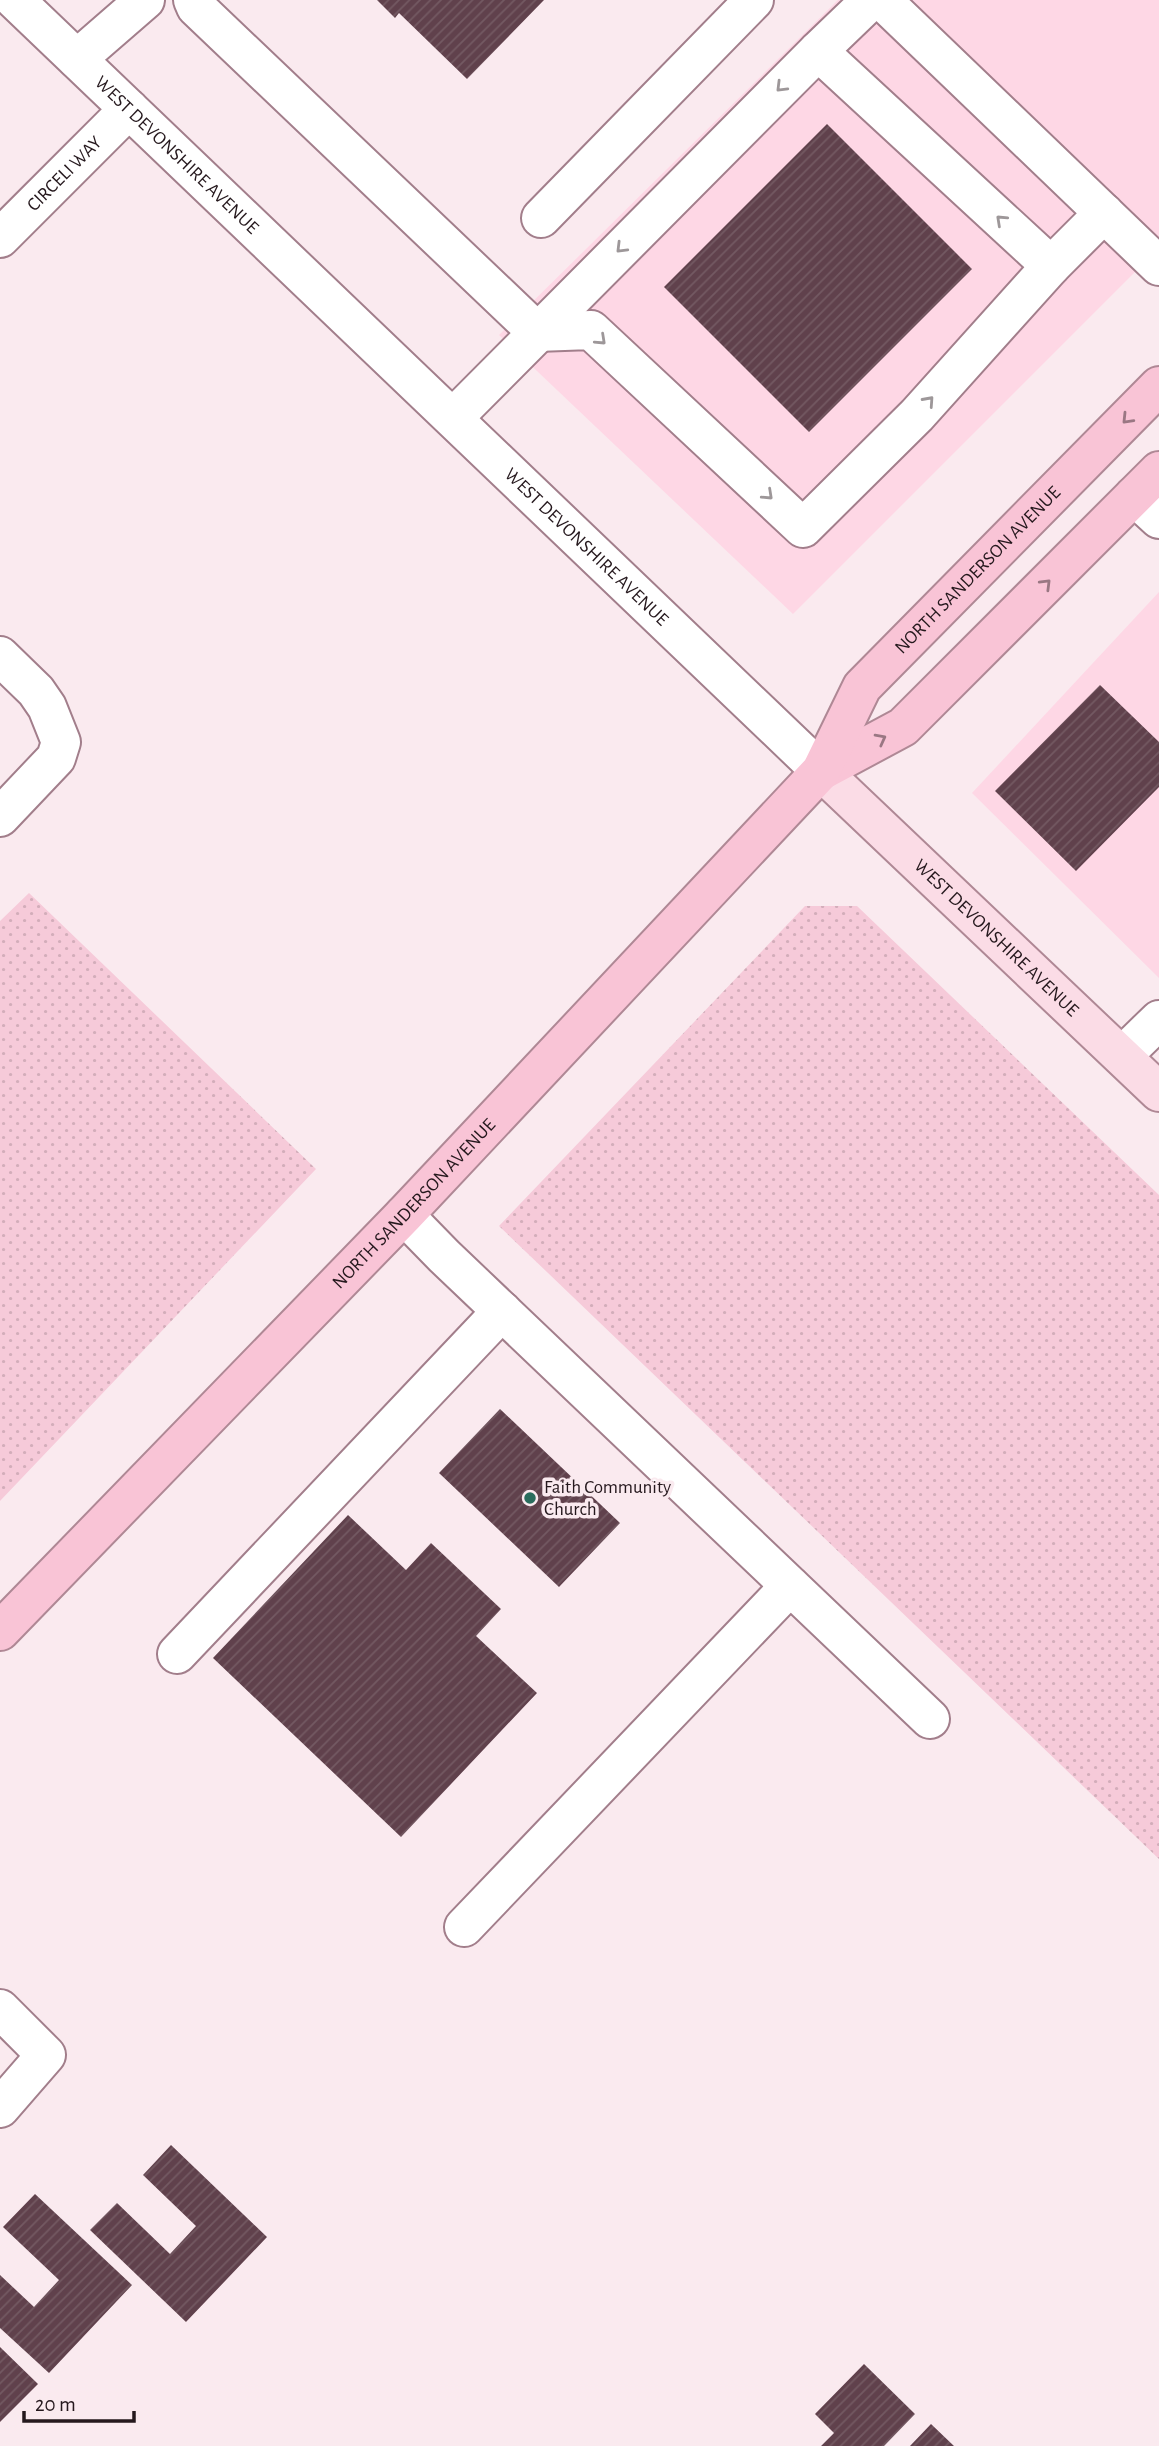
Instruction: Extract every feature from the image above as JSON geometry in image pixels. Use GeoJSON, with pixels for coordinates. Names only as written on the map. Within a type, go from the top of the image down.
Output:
{"type":"FeatureCollection","features":[{"type":"Feature","properties":{"kind":"highway","name":"NORTH SANDERSON AVENUE"},"geometry":{"type":"LineString","coordinates":[[0,1631],[404,1214],[821,771],[862,687],[1159,386]]}},
{"type":"Feature","properties":{"kind":"highway","name":"NORTH SANDERSON AVENUE"},"geometry":{"type":"LineString","coordinates":[[821,771],[903,727],[1151,495]]}},
{"type":"Feature","properties":{"kind":"main road","name":"WEST DEVONSHIRE AVENUE"},"geometry":{"type":"LineString","coordinates":[[821,771],[1159,1092]]}},
{"type":"Feature","properties":{"kind":"street","name":"WEST DEVONSHIRE AVENUE"},"geometry":{"type":"LineString","coordinates":[[15,0],[821,771]]}},
{"type":"Feature","properties":{"kind":"street"},"geometry":{"type":"LineString","coordinates":[[77,59],[145,0]]}},
{"type":"Feature","properties":{"kind":"street"},"geometry":{"type":"LineString","coordinates":[[193,0],[195,7],[537,331],[591,330],[803,528],[917,415],[1051,267],[1104,214]]}},
{"type":"Feature","properties":{"kind":"street"},"geometry":{"type":"LineString","coordinates":[[541,218],[754,0]]}},
{"type":"Feature","properties":{"kind":"street"},"geometry":{"type":"LineString","coordinates":[[453,418],[537,331],[871,0]]}},
{"type":"Feature","properties":{"kind":"street"},"geometry":{"type":"LineString","coordinates":[[882,0],[1159,266]]}},
{"type":"Feature","properties":{"kind":"street"},"geometry":{"type":"LineString","coordinates":[[818,51],[1051,267]]}},
{"type":"Feature","properties":{"kind":"street","name":"CIRCELI WAY"},"geometry":{"type":"LineString","coordinates":[[0,238],[130,109]]}},
{"type":"Feature","properties":{"kind":"street"},"geometry":{"type":"LineString","coordinates":[[0,656],[42,699],[61,743],[56,758],[0,817]]}},
{"type":"Feature","properties":{"kind":"street"},"geometry":{"type":"LineString","coordinates":[[1122,1056],[1159,1020]]}},
{"type":"Feature","properties":{"kind":"street"},"geometry":{"type":"LineString","coordinates":[[404,1214],[502,1311],[930,1719]]}},
{"type":"Feature","properties":{"kind":"street"},"geometry":{"type":"LineString","coordinates":[[177,1654],[502,1311]]}},
{"type":"Feature","properties":{"kind":"street"},"geometry":{"type":"LineString","coordinates":[[464,1927],[790,1586]]}},
{"type":"Feature","properties":{"kind":"street"},"geometry":{"type":"LineString","coordinates":[[0,2009],[46,2055],[0,2108]]}},
{"type":"Feature","properties":{"kind":"shaded area"},"geometry":{"type":"Polygon","coordinates":[[[838,0],[1159,0],[1159,248],[793,614],[499,335],[838,0]]]}},
{"type":"Feature","properties":{"kind":"shaded area"},"geometry":{"type":"Polygon","coordinates":[[[1159,592],[1159,978],[972,793],[1159,592]]]}},
{"type":"Feature","properties":{"kind":"shaded area"},"geometry":{"type":"Polygon","coordinates":[[[29,893],[316,1169],[0,1501],[0,921],[29,893]]]}},
{"type":"Feature","properties":{"kind":"shaded area"},"geometry":{"type":"Polygon","coordinates":[[[805,906],[857,906],[1159,1195],[1159,1859],[499,1226],[805,906]]]}},
{"type":"Feature","properties":{"kind":"building"},"geometry":{"type":"Polygon","coordinates":[[[377,0],[544,0],[467,79],[399,13],[395,18],[377,0]]]}},
{"type":"Feature","properties":{"kind":"building"},"geometry":{"type":"Polygon","coordinates":[[[827,124],[972,269],[809,432],[664,287],[827,124]]]}},
{"type":"Feature","properties":{"kind":"building"},"geometry":{"type":"Polygon","coordinates":[[[1100,685],[1159,742],[1159,787],[1076,871],[995,791],[1100,685]]]}},
{"type":"Feature","properties":{"kind":"building","name":"Faith Community Church"},"geometry":{"type":"Polygon","coordinates":[[[500,1409],[620,1523],[559,1587],[439,1473],[500,1409]]]}},
{"type":"Feature","properties":{"kind":"building"},"geometry":{"type":"Polygon","coordinates":[[[348,1515],[406,1570],[431,1543],[501,1609],[476,1636],[537,1693],[401,1837],[213,1658],[348,1515]]]}},
{"type":"Feature","properties":{"kind":"building"},"geometry":{"type":"Polygon","coordinates":[[[171,2145],[267,2237],[186,2322],[90,2230],[117,2203],[170,2254],[196,2226],[143,2175],[171,2145]]]}},
{"type":"Feature","properties":{"kind":"building"},"geometry":{"type":"Polygon","coordinates":[[[35,2194],[132,2285],[49,2373],[0,2328],[0,2275],[34,2307],[59,2280],[3,2227],[35,2194]]]}},
{"type":"Feature","properties":{"kind":"building"},"geometry":{"type":"Polygon","coordinates":[[[0,2347],[38,2384],[0,2422],[0,2347]]]}},
{"type":"Feature","properties":{"kind":"building"},"geometry":{"type":"Polygon","coordinates":[[[864,2364],[915,2414],[884,2446],[821,2446],[834,2433],[815,2414],[864,2364]]]}},
{"type":"Feature","properties":{"kind":"building"},"geometry":{"type":"Polygon","coordinates":[[[931,2424],[954,2446],[910,2446],[931,2424]]]}},
{"type":"Feature","properties":{"kind":"place","name":"Faith Community Church"},"geometry":{"type":"Point","coordinates":[530,1498]}}]}
